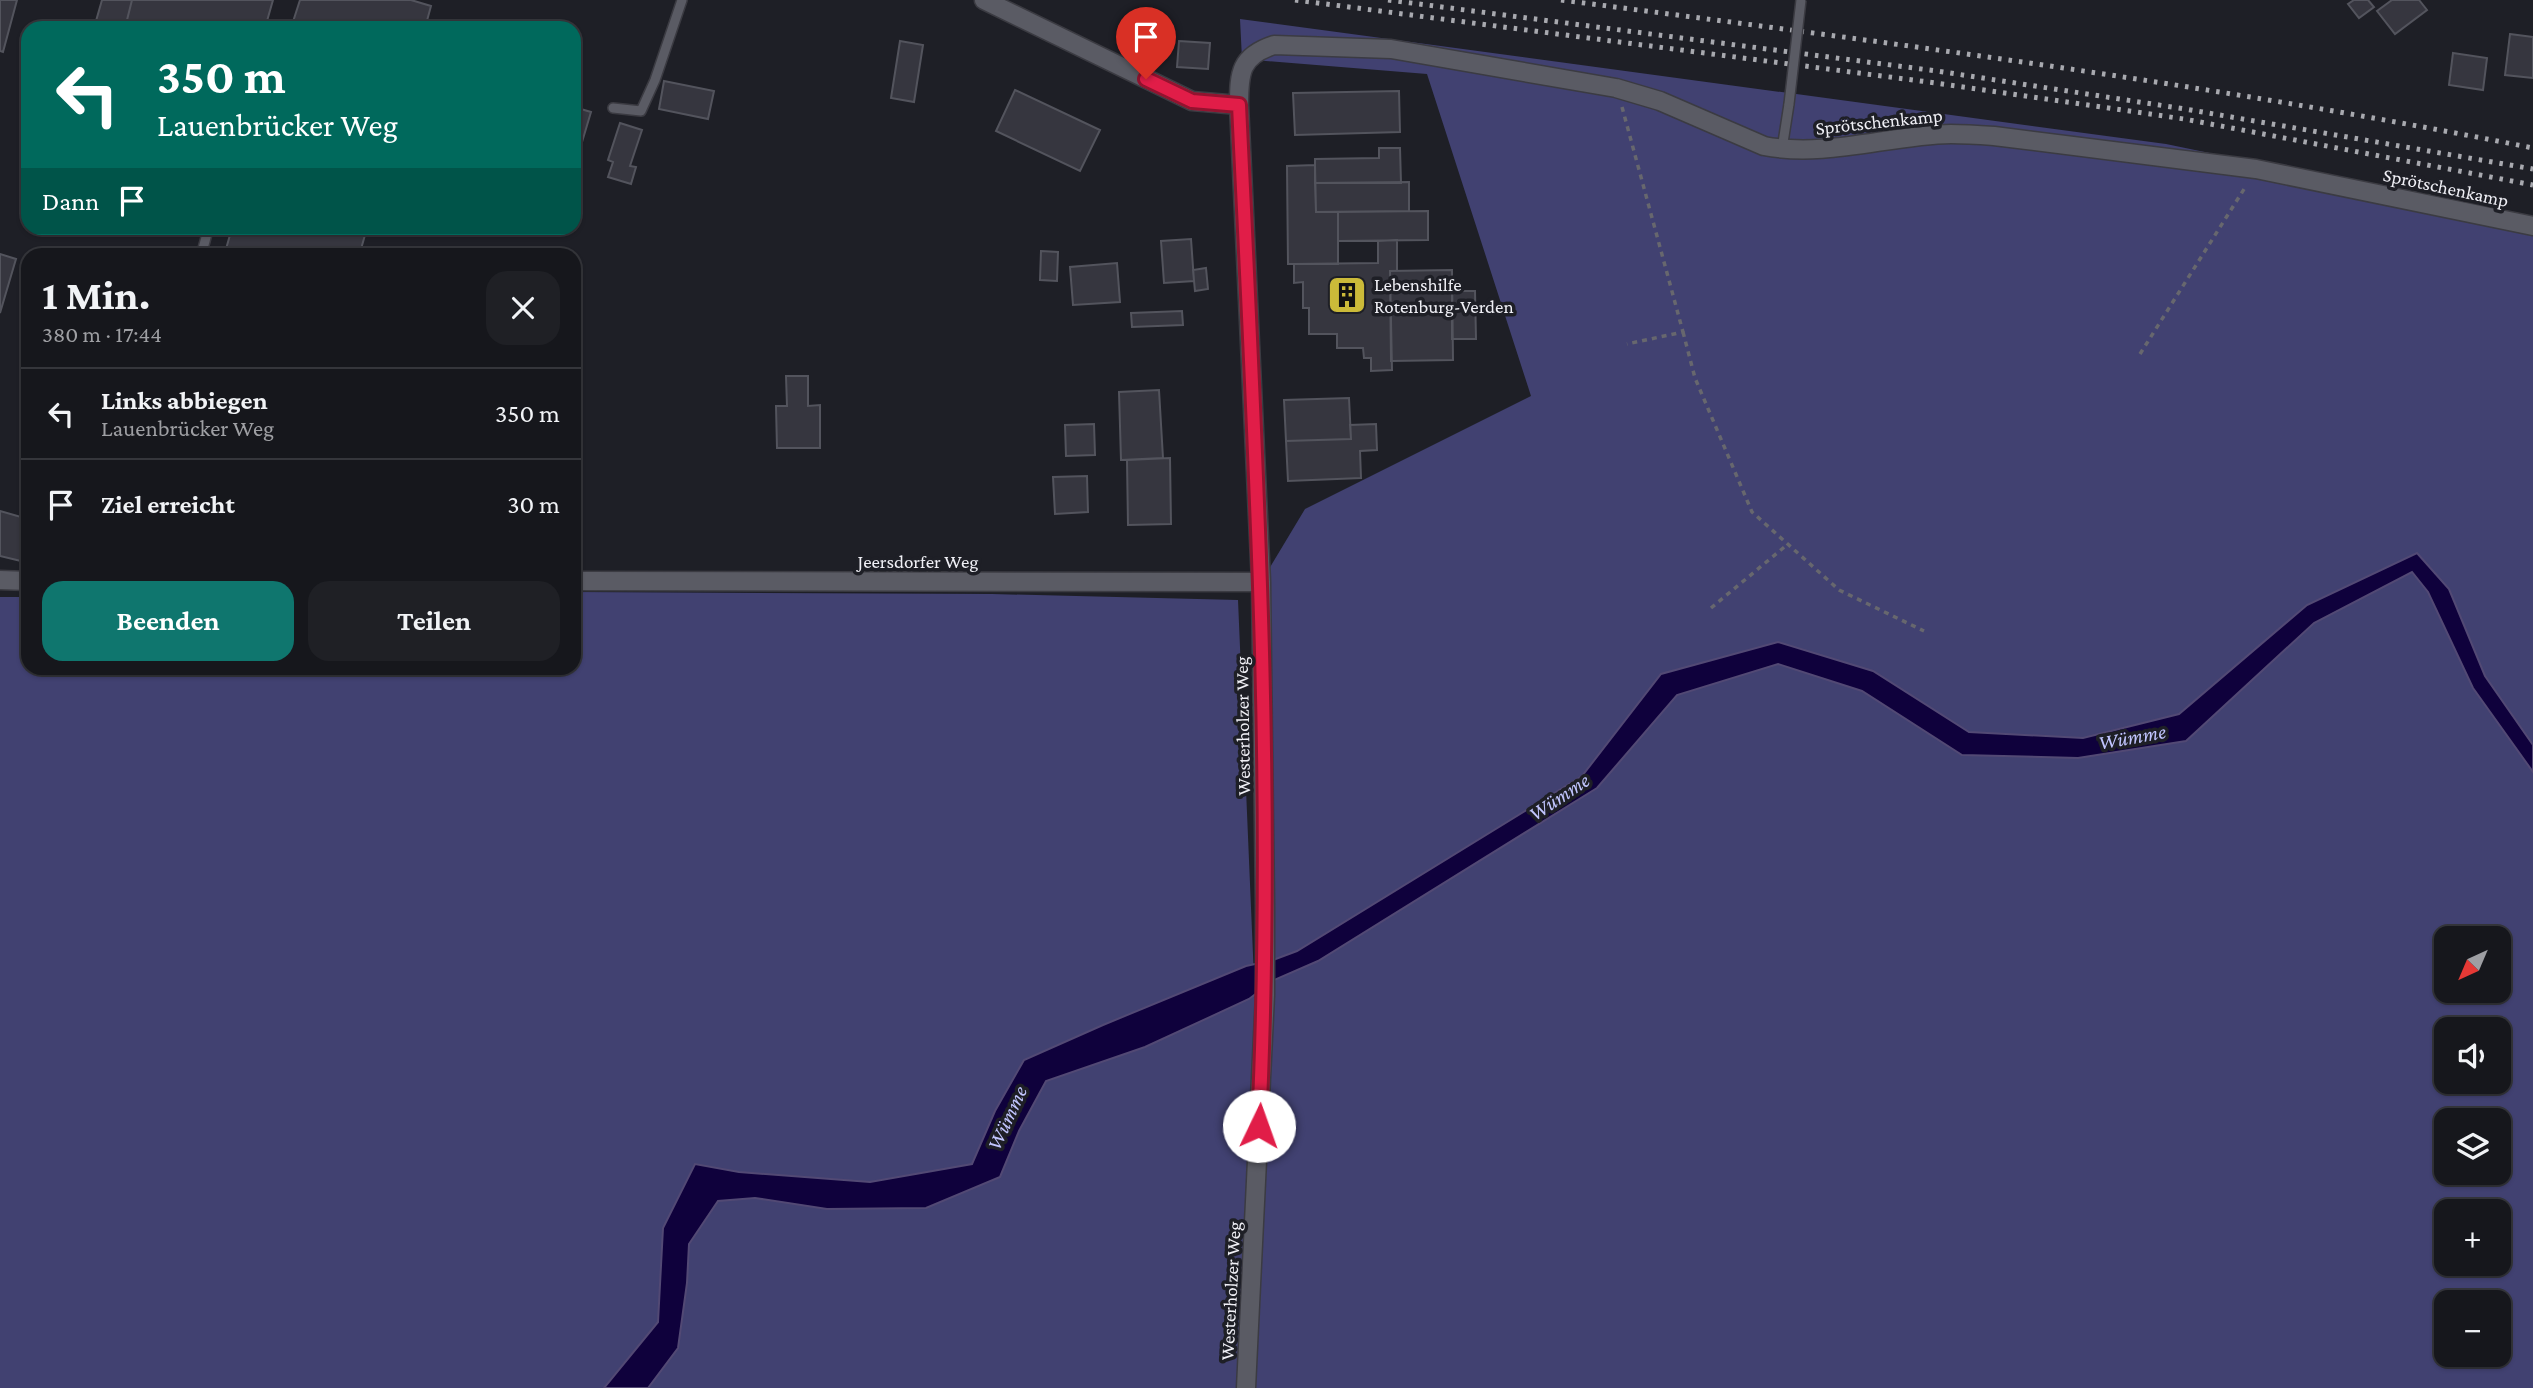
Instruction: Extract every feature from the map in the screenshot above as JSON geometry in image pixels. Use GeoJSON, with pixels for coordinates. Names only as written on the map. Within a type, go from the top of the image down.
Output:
{"type":"FeatureCollection","features":[{"type":"Feature","properties":{"kind":"street"},"geometry":{"type":"LineString","coordinates":[[984,0],[1192,101],[1239,105]]}},
{"type":"Feature","properties":{"kind":"street","name":"Sprötschenkamp"},"geometry":{"type":"LineString","coordinates":[[1244,65],[1261,49],[1274,45],[1391,49],[1616,88],[1660,101],[1765,146],[1782,149],[1820,149],[1951,134],[1994,136],[2256,169],[2533,226]]}},
{"type":"Feature","properties":{"kind":"street","name":"Westerholzer Weg"},"geometry":{"type":"LineString","coordinates":[[1244,65],[1239,76],[1239,105],[1261,582],[1265,907],[1265,995],[1246,1388]]}},
{"type":"Feature","properties":{"kind":"street"},"geometry":{"type":"LineString","coordinates":[[0,580],[21,580]]}},
{"type":"Feature","properties":{"kind":"street","name":"Jeersdorfer Weg"},"geometry":{"type":"LineString","coordinates":[[581,581],[1261,582]]}},
{"type":"Feature","properties":{"kind":"lane"},"geometry":{"type":"LineString","coordinates":[[613,108],[641,111],[655,80],[682,0]]}},
{"type":"Feature","properties":{"kind":"lane"},"geometry":{"type":"LineString","coordinates":[[1782,149],[1801,0]]}},
{"type":"Feature","properties":{"kind":"path"},"geometry":{"type":"LineString","coordinates":[[1616,88],[1695,378],[1752,512],[1839,590],[1924,631]]}},
{"type":"Feature","properties":{"kind":"path"},"geometry":{"type":"LineString","coordinates":[[2140,354],[2256,169]]}},
{"type":"Feature","properties":{"kind":"path"},"geometry":{"type":"LineString","coordinates":[[1627,344],[1683,332]]}},
{"type":"Feature","properties":{"kind":"path"},"geometry":{"type":"LineString","coordinates":[[1711,608],[1788,544]]}},
{"type":"Feature","properties":{"kind":"shaded area"},"geometry":{"type":"Polygon","coordinates":[[[1240,19],[2166,144],[2456,204],[2533,234],[2533,1388],[1252,1388],[1274,980],[1279,978],[1279,958],[1273,960],[1269,569],[1305,509],[1531,396],[1427,74],[1242,59],[1240,19]]]}},
{"type":"Feature","properties":{"kind":"shaded area"},"geometry":{"type":"Polygon","coordinates":[[[581,592],[992,594],[1238,600],[1255,1002],[1241,1388],[0,1388],[0,597],[21,597],[21,675],[581,675],[581,592]]]}},
{"type":"Feature","properties":{"kind":"water","name":"Wümme"},"geometry":{"type":"Polygon","coordinates":[[[2417,553],[2449,589],[2485,676],[2533,745],[2533,772],[2473,688],[2428,592],[2412,572],[2314,623],[2186,741],[2078,758],[1962,755],[1862,691],[1778,664],[1677,695],[1597,788],[1318,961],[1274,980],[1249,999],[1145,1047],[1046,1081],[1019,1131],[1000,1177],[926,1208],[827,1209],[755,1198],[718,1201],[689,1244],[687,1283],[678,1348],[648,1388],[604,1388],[658,1322],[663,1228],[695,1164],[739,1172],[870,1182],[972,1164],[995,1111],[1024,1060],[1246,966],[1297,951],[1582,776],[1661,674],[1778,642],[1873,671],[1969,732],[2083,738],[2179,714],[2307,605],[2417,553]]]}},
{"type":"Feature","properties":{"kind":"building"},"geometry":{"type":"Polygon","coordinates":[[[0,0],[17,0],[3,52],[0,51],[0,0]]]}},
{"type":"Feature","properties":{"kind":"building"},"geometry":{"type":"Polygon","coordinates":[[[102,0],[132,0],[127,21],[96,21],[102,0]]]}},
{"type":"Feature","properties":{"kind":"building"},"geometry":{"type":"Polygon","coordinates":[[[132,0],[273,0],[267,21],[127,21],[132,0]]]}},
{"type":"Feature","properties":{"kind":"building"},"geometry":{"type":"Polygon","coordinates":[[[300,0],[411,0],[431,6],[427,21],[293,21],[300,0]]]}},
{"type":"Feature","properties":{"kind":"building"},"geometry":{"type":"Polygon","coordinates":[[[2354,0],[2368,0],[2374,7],[2359,18],[2348,4],[2354,0]]]}},
{"type":"Feature","properties":{"kind":"building"},"geometry":{"type":"Polygon","coordinates":[[[2392,0],[2419,0],[2427,10],[2395,34],[2377,11],[2392,0]]]}},
{"type":"Feature","properties":{"kind":"building"},"geometry":{"type":"Polygon","coordinates":[[[2510,34],[2533,37],[2533,78],[2505,75],[2510,34]]]}},
{"type":"Feature","properties":{"kind":"building"},"geometry":{"type":"Polygon","coordinates":[[[900,41],[923,45],[914,102],[891,98],[900,41]]]}},
{"type":"Feature","properties":{"kind":"building"},"geometry":{"type":"Polygon","coordinates":[[[1179,41],[1210,43],[1208,69],[1177,67],[1179,41]]]}},
{"type":"Feature","properties":{"kind":"building"},"geometry":{"type":"Polygon","coordinates":[[[2453,53],[2487,58],[2483,90],[2449,85],[2453,53]]]}},
{"type":"Feature","properties":{"kind":"building"},"geometry":{"type":"Polygon","coordinates":[[[664,81],[714,91],[708,119],[659,109],[664,81]]]}},
{"type":"Feature","properties":{"kind":"building"},"geometry":{"type":"Polygon","coordinates":[[[1015,90],[1100,130],[1080,171],[996,131],[1015,90]]]}},
{"type":"Feature","properties":{"kind":"building"},"geometry":{"type":"Polygon","coordinates":[[[1399,91],[1400,132],[1295,135],[1293,93],[1399,91]]]}},
{"type":"Feature","properties":{"kind":"building"},"geometry":{"type":"Polygon","coordinates":[[[581,109],[591,112],[581,146],[581,109]]]}},
{"type":"Feature","properties":{"kind":"building"},"geometry":{"type":"Polygon","coordinates":[[[620,123],[642,130],[630,166],[636,167],[631,184],[608,177],[613,162],[608,160],[620,123]]]}},
{"type":"Feature","properties":{"kind":"building"},"geometry":{"type":"Polygon","coordinates":[[[1379,148],[1400,148],[1401,183],[1315,183],[1315,159],[1379,158],[1379,148]]]}},
{"type":"Feature","properties":{"kind":"building"},"geometry":{"type":"Polygon","coordinates":[[[1315,165],[1316,212],[1338,212],[1338,264],[1288,264],[1287,166],[1315,165]]]}},
{"type":"Feature","properties":{"kind":"building"},"geometry":{"type":"Polygon","coordinates":[[[1409,182],[1409,211],[1316,212],[1315,183],[1409,182]]]}},
{"type":"Feature","properties":{"kind":"building"},"geometry":{"type":"Polygon","coordinates":[[[1428,211],[1428,240],[1338,241],[1338,212],[1428,211]]]}},
{"type":"Feature","properties":{"kind":"building"},"geometry":{"type":"Polygon","coordinates":[[[230,235],[365,235],[361,248],[226,248],[230,235]]]}},
{"type":"Feature","properties":{"kind":"building"},"geometry":{"type":"Polygon","coordinates":[[[1191,239],[1194,281],[1164,283],[1161,241],[1191,239]]]}},
{"type":"Feature","properties":{"kind":"building","name":"Lebenshilfe Rotenburg-Verden"},"geometry":{"type":"Polygon","coordinates":[[[1397,240],[1397,271],[1390,271],[1392,370],[1371,371],[1371,358],[1364,358],[1363,348],[1337,348],[1337,334],[1309,334],[1309,308],[1303,308],[1303,282],[1294,283],[1294,264],[1378,263],[1378,241],[1397,240]]]}},
{"type":"Feature","properties":{"kind":"building"},"geometry":{"type":"Polygon","coordinates":[[[1041,251],[1058,252],[1057,281],[1040,280],[1041,251]]]}},
{"type":"Feature","properties":{"kind":"building"},"geometry":{"type":"Polygon","coordinates":[[[0,254],[16,259],[0,313],[0,254]]]}},
{"type":"Feature","properties":{"kind":"building"},"geometry":{"type":"Polygon","coordinates":[[[1117,263],[1120,302],[1073,305],[1070,267],[1117,263]]]}},
{"type":"Feature","properties":{"kind":"building"},"geometry":{"type":"Polygon","coordinates":[[[1206,268],[1208,289],[1195,291],[1193,270],[1206,268]]]}},
{"type":"Feature","properties":{"kind":"building"},"geometry":{"type":"Polygon","coordinates":[[[1452,270],[1453,360],[1391,361],[1390,271],[1452,270]]]}},
{"type":"Feature","properties":{"kind":"building"},"geometry":{"type":"Polygon","coordinates":[[[1452,291],[1475,291],[1476,339],[1452,339],[1452,291]]]}},
{"type":"Feature","properties":{"kind":"building"},"geometry":{"type":"Polygon","coordinates":[[[1182,311],[1183,325],[1132,327],[1131,313],[1182,311]]]}},
{"type":"Feature","properties":{"kind":"building"},"geometry":{"type":"Polygon","coordinates":[[[786,376],[808,376],[808,406],[820,405],[820,448],[777,448],[776,406],[787,406],[786,376]]]}},
{"type":"Feature","properties":{"kind":"building"},"geometry":{"type":"Polygon","coordinates":[[[1159,390],[1163,458],[1121,460],[1119,392],[1159,390]]]}},
{"type":"Feature","properties":{"kind":"building"},"geometry":{"type":"Polygon","coordinates":[[[1349,398],[1351,439],[1286,441],[1284,400],[1349,398]]]}},
{"type":"Feature","properties":{"kind":"building"},"geometry":{"type":"Polygon","coordinates":[[[1094,424],[1095,455],[1066,456],[1065,425],[1094,424]]]}},
{"type":"Feature","properties":{"kind":"building"},"geometry":{"type":"Polygon","coordinates":[[[1376,424],[1377,450],[1360,451],[1361,478],[1288,481],[1286,441],[1351,439],[1350,425],[1376,424]]]}},
{"type":"Feature","properties":{"kind":"building"},"geometry":{"type":"Polygon","coordinates":[[[1170,458],[1171,524],[1128,525],[1127,460],[1170,458]]]}},
{"type":"Feature","properties":{"kind":"building"},"geometry":{"type":"Polygon","coordinates":[[[1087,476],[1088,512],[1055,514],[1053,477],[1087,476]]]}},
{"type":"Feature","properties":{"kind":"building"},"geometry":{"type":"Polygon","coordinates":[[[0,511],[21,517],[21,561],[0,556],[0,511]]]}},
{"type":"Feature","properties":{"kind":"railway"},"geometry":{"type":"LineString","coordinates":[[1295,0],[1936,83],[2184,119],[2533,185]]}},
{"type":"Feature","properties":{"kind":"railway"},"geometry":{"type":"LineString","coordinates":[[1388,0],[1937,71],[2185,109],[2533,169]]}},
{"type":"Feature","properties":{"kind":"railway"},"geometry":{"type":"LineString","coordinates":[[1561,0],[1926,48],[2170,84],[2533,148]]}},
{"type":"Feature","properties":{"kind":"place","name":"Lebenshilfe Rotenburg-Verden"},"geometry":{"type":"Point","coordinates":[1347,295]}},
{"type":"Feature","properties":{"kind":"route"},"geometry":{"type":"LineString","coordinates":[[1146,79],[1192,101],[1239,105],[1261,582],[1265,995],[1259,1126]]}}]}
